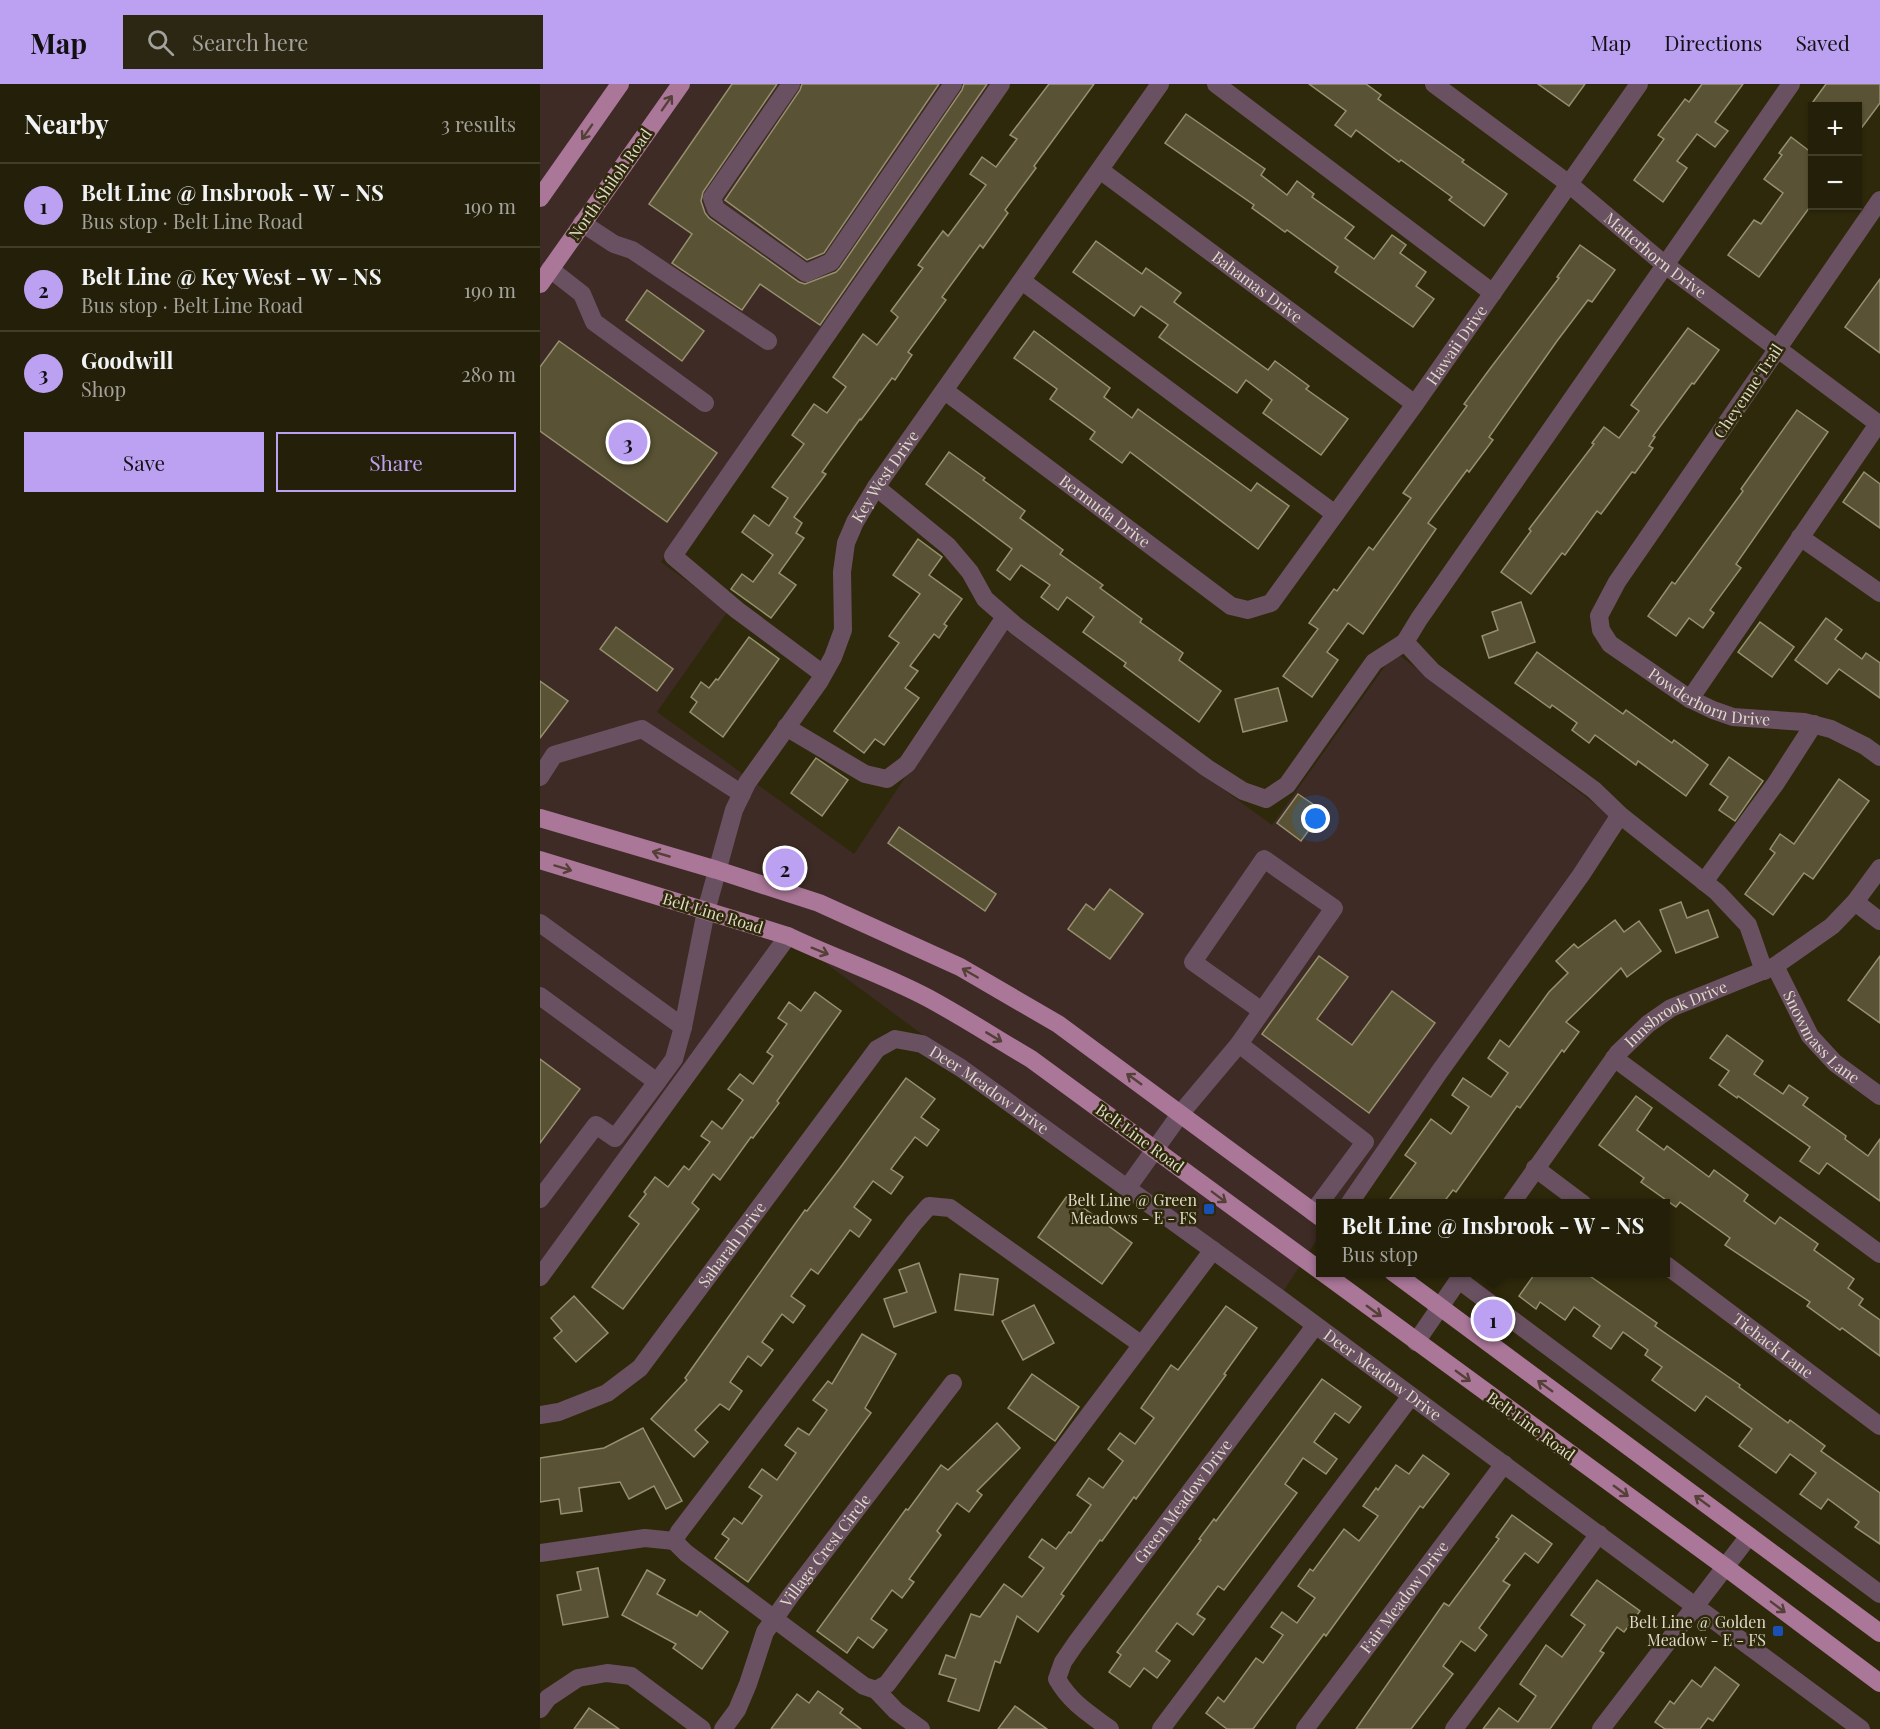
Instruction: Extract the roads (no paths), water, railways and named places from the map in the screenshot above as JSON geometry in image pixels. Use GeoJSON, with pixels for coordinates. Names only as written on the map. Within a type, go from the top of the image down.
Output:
{"type":"FeatureCollection","features":[{"type":"Feature","properties":{"kind":"main road"},"geometry":{"type":"LineString","coordinates":[[540,198],[620,84]]}},
{"type":"Feature","properties":{"kind":"main road","name":"North Shiloh Road"},"geometry":{"type":"LineString","coordinates":[[545,277],[681,84]]}},
{"type":"Feature","properties":{"kind":"main road"},"geometry":{"type":"LineString","coordinates":[[540,818],[717,870],[819,903],[960,967],[1058,1024],[1316,1213]]}},
{"type":"Feature","properties":{"kind":"main road","name":"Belt Line Road"},"geometry":{"type":"LineString","coordinates":[[540,860],[788,936],[928,998],[1031,1059],[1316,1268]]}},
{"type":"Feature","properties":{"kind":"main road","name":"Belt Line Road"},"geometry":{"type":"LineString","coordinates":[[1328,1277],[1724,1566],[1880,1683]]}},
{"type":"Feature","properties":{"kind":"main road"},"geometry":{"type":"LineString","coordinates":[[1400,1277],[1880,1633]]}},
{"type":"Feature","properties":{"kind":"street"},"geometry":{"type":"LineString","coordinates":[[791,84],[712,198],[716,209],[806,273],[831,262],[953,84]]}},
{"type":"Feature","properties":{"kind":"street"},"geometry":{"type":"LineString","coordinates":[[824,674],[738,610],[673,556],[1002,84]]}},
{"type":"Feature","properties":{"kind":"street","name":"Key West Drive"},"geometry":{"type":"LineString","coordinates":[[540,1199],[596,1125],[615,1138],[674,1059],[683,1027],[706,910],[734,810],[765,755],[824,674],[843,630],[842,572],[846,543],[855,522],[876,487],[1160,84]]}},
{"type":"Feature","properties":{"kind":"street"},"geometry":{"type":"LineString","coordinates":[[1216,84],[1493,293]]}},
{"type":"Feature","properties":{"kind":"street","name":"Matterhorn Drive"},"geometry":{"type":"LineString","coordinates":[[1434,84],[1569,184],[1664,264],[1879,425]]}},
{"type":"Feature","properties":{"kind":"street","name":"Hawaii Drive"},"geometry":{"type":"LineString","coordinates":[[1271,603],[1415,404],[1639,84]]}},
{"type":"Feature","properties":{"kind":"street"},"geometry":{"type":"LineString","coordinates":[[876,487],[948,546],[970,572],[985,599],[1005,617],[1207,768],[1243,790],[1266,799],[1287,785],[1374,662],[1405,642],[1664,264],[1791,84]]}},
{"type":"Feature","properties":{"kind":"street","name":"Bahamas Drive"},"geometry":{"type":"LineString","coordinates":[[1100,170],[1415,404]]}},
{"type":"Feature","properties":{"kind":"street","name":"Cheyenne Trail"},"geometry":{"type":"LineString","coordinates":[[1617,582],[1880,200]]}},
{"type":"Feature","properties":{"kind":"street"},"geometry":{"type":"LineString","coordinates":[[582,223],[614,244],[632,250],[768,341]]}},
{"type":"Feature","properties":{"kind":"street"},"geometry":{"type":"LineString","coordinates":[[545,277],[582,294],[594,322],[705,403]]}},
{"type":"Feature","properties":{"kind":"street"},"geometry":{"type":"LineString","coordinates":[[1022,281],[1335,514]]}},
{"type":"Feature","properties":{"kind":"street","name":"Bermuda Drive"},"geometry":{"type":"LineString","coordinates":[[945,391],[1231,606],[1248,610],[1271,603]]}},
{"type":"Feature","properties":{"kind":"street"},"geometry":{"type":"LineString","coordinates":[[1690,699],[1879,425]]}},
{"type":"Feature","properties":{"kind":"street"},"geometry":{"type":"LineString","coordinates":[[1800,537],[1880,593]]}},
{"type":"Feature","properties":{"kind":"street","name":"Powderhorn Drive"},"geometry":{"type":"LineString","coordinates":[[1617,582],[1599,616],[1601,630],[1610,644],[1690,699],[1733,717],[1759,720],[1779,719],[1831,729],[1865,746],[1880,757]]}},
{"type":"Feature","properties":{"kind":"street"},"geometry":{"type":"LineString","coordinates":[[786,727],[865,774],[887,779],[907,764],[1005,617]]}},
{"type":"Feature","properties":{"kind":"street","name":"Snowmass Lane"},"geometry":{"type":"LineString","coordinates":[[1405,642],[1432,670],[1594,790],[1620,815],[1717,892],[1748,925],[1769,969],[1810,1036],[1835,1063],[1880,1096]]}},
{"type":"Feature","properties":{"kind":"street"},"geometry":{"type":"LineString","coordinates":[[1704,882],[1776,783],[1814,724]]}},
{"type":"Feature","properties":{"kind":"street"},"geometry":{"type":"LineString","coordinates":[[540,777],[554,755],[642,729],[742,794]]}},
{"type":"Feature","properties":{"kind":"street"},"geometry":{"type":"LineString","coordinates":[[1352,1199],[1440,1071],[1575,884],[1620,815]]}},
{"type":"Feature","properties":{"kind":"street"},"geometry":{"type":"LineString","coordinates":[[1128,1187],[1181,1113],[1239,1044],[1334,908],[1264,859],[1193,962],[1262,1011]]}},
{"type":"Feature","properties":{"kind":"street","name":"Innsbrook Drive"},"geometry":{"type":"LineString","coordinates":[[1514,1199],[1614,1059],[1648,1024],[1671,1008],[1769,969],[1832,926],[1855,902],[1880,868]]}},
{"type":"Feature","properties":{"kind":"street"},"geometry":{"type":"LineString","coordinates":[[1855,902],[1880,921]]}},
{"type":"Feature","properties":{"kind":"street"},"geometry":{"type":"LineString","coordinates":[[540,923],[683,1027]]}},
{"type":"Feature","properties":{"kind":"street"},"geometry":{"type":"LineString","coordinates":[[540,1277],[788,936]]}},
{"type":"Feature","properties":{"kind":"street"},"geometry":{"type":"LineString","coordinates":[[540,996],[657,1082]]}},
{"type":"Feature","properties":{"kind":"street","name":"Deer Meadow Drive"},"geometry":{"type":"LineString","coordinates":[[895,1039],[922,1044],[962,1068],[1128,1187],[1861,1729]]}},
{"type":"Feature","properties":{"kind":"street","name":"Saharah Drive"},"geometry":{"type":"LineString","coordinates":[[540,1416],[559,1412],[607,1393],[640,1368],[877,1049],[895,1039]]}},
{"type":"Feature","properties":{"kind":"street"},"geometry":{"type":"LineString","coordinates":[[1239,1044],[1365,1142],[1327,1199]]}},
{"type":"Feature","properties":{"kind":"street"},"geometry":{"type":"LineString","coordinates":[[1614,1059],[1880,1254]]}},
{"type":"Feature","properties":{"kind":"street"},"geometry":{"type":"LineString","coordinates":[[1535,1168],[1578,1199]]}},
{"type":"Feature","properties":{"kind":"street"},"geometry":{"type":"LineString","coordinates":[[674,1541],[878,1270],[929,1206],[951,1208],[1142,1345]]}},
{"type":"Feature","properties":{"kind":"street"},"geometry":{"type":"LineString","coordinates":[[876,1690],[887,1684],[1213,1250]]}},
{"type":"Feature","properties":{"kind":"street","name":"Tiehack Lane"},"geometry":{"type":"LineString","coordinates":[[1670,1270],[1880,1426]]}},
{"type":"Feature","properties":{"kind":"street"},"geometry":{"type":"LineString","coordinates":[[1416,1342],[1460,1277]]}},
{"type":"Feature","properties":{"kind":"street"},"geometry":{"type":"LineString","coordinates":[[1462,1277],[1880,1594]]}},
{"type":"Feature","properties":{"kind":"street","name":"Green Meadow Drive"},"geometry":{"type":"LineString","coordinates":[[1110,1729],[1066,1695],[1057,1679],[1063,1662],[1315,1326]]}},
{"type":"Feature","properties":{"kind":"street","name":"Village Crest Circle"},"geometry":{"type":"LineString","coordinates":[[723,1729],[736,1710],[748,1684],[765,1632],[953,1383]]}},
{"type":"Feature","properties":{"kind":"street"},"geometry":{"type":"LineString","coordinates":[[1161,1729],[1411,1396]]}},
{"type":"Feature","properties":{"kind":"street","name":"Fair Meadow Drive"},"geometry":{"type":"LineString","coordinates":[[1305,1729],[1504,1464]]}},
{"type":"Feature","properties":{"kind":"street"},"geometry":{"type":"LineString","coordinates":[[1454,1729],[1599,1534]]}},
{"type":"Feature","properties":{"kind":"street"},"geometry":{"type":"LineString","coordinates":[[1601,1729],[1749,1536]]}},
{"type":"Feature","properties":{"kind":"street"},"geometry":{"type":"LineString","coordinates":[[540,1553],[645,1538],[674,1541],[686,1553],[774,1620],[864,1686],[876,1690],[896,1711],[921,1729]]}},
{"type":"Feature","properties":{"kind":"street"},"geometry":{"type":"LineString","coordinates":[[540,1709],[548,1698],[578,1678],[607,1673],[631,1676],[702,1729]]}},
{"type":"Feature","properties":{"kind":"place","name":"Goodwill"},"geometry":{"type":"Point","coordinates":[628,442]}},
{"type":"Feature","properties":{"kind":"place","name":"Belt Line @ Key West - W - NS"},"geometry":{"type":"Point","coordinates":[785,868]}},
{"type":"Feature","properties":{"kind":"place","name":"Belt Line @ Green Meadows - E - FS"},"geometry":{"type":"Point","coordinates":[1209,1209]}},
{"type":"Feature","properties":{"kind":"place","name":"Belt Line @ Insbrook - W - NS"},"geometry":{"type":"Point","coordinates":[1493,1319]}},
{"type":"Feature","properties":{"kind":"place","name":"Belt Line @ Golden Meadow - E - FS"},"geometry":{"type":"Point","coordinates":[1778,1631]}}]}
